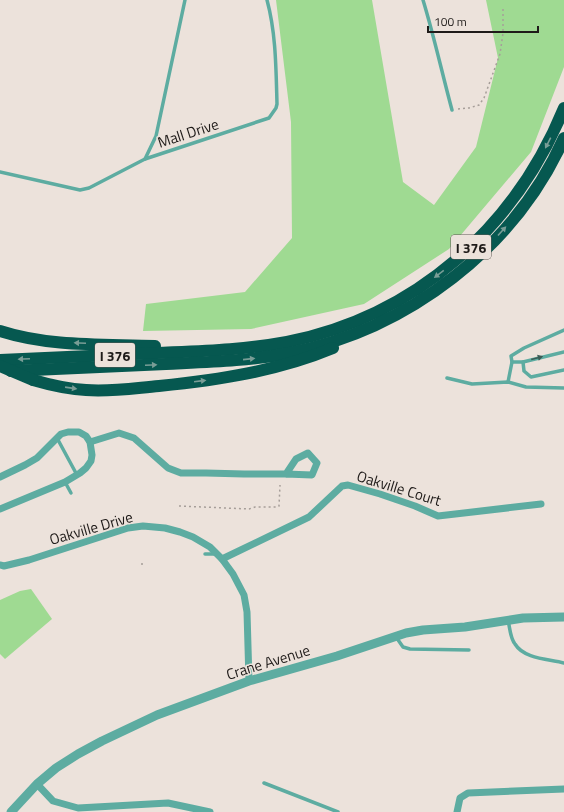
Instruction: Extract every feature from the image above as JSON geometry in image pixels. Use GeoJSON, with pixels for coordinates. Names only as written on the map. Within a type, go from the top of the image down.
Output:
{"type":"FeatureCollection","features":[{"type":"Feature","properties":{"kind":"highway","name":"I 376"},"geometry":{"type":"LineString","coordinates":[[0,360],[230,349],[288,341],[326,331],[357,320],[426,283],[456,260],[471,246],[509,205],[532,173],[551,139],[564,108]]}},
{"type":"Feature","properties":{"kind":"highway","name":"I 376"},"geometry":{"type":"LineString","coordinates":[[0,372],[217,362],[271,356],[290,353],[330,342],[368,328],[402,312],[433,293],[464,269],[494,241],[530,196],[552,162],[564,138]]}},
{"type":"Feature","properties":{"kind":"highway"},"geometry":{"type":"LineString","coordinates":[[0,366],[33,380],[70,388],[104,391],[198,382],[239,375],[320,354],[354,338],[402,312]]}},
{"type":"Feature","properties":{"kind":"highway"},"geometry":{"type":"LineString","coordinates":[[0,331],[21,337],[56,342],[230,349]]}},
{"type":"Feature","properties":{"kind":"street"},"geometry":{"type":"LineString","coordinates":[[0,477],[37,458],[56,437],[68,432],[74,431],[86,436],[90,442],[92,454],[91,461],[86,468],[77,475],[65,482],[0,509]]}},
{"type":"Feature","properties":{"kind":"street"},"geometry":{"type":"LineString","coordinates":[[90,442],[119,433],[134,438],[153,458],[168,468],[181,473],[286,474]]}},
{"type":"Feature","properties":{"kind":"street","name":"Oakville Court"},"geometry":{"type":"LineString","coordinates":[[219,556],[310,517],[342,486],[348,485],[380,494],[438,516],[541,504]]}},
{"type":"Feature","properties":{"kind":"street","name":"Oakville Drive"},"geometry":{"type":"LineString","coordinates":[[0,565],[4,566],[29,560],[128,528],[144,526],[166,528],[187,535],[210,546],[233,574],[244,596],[247,612],[249,681]]}},
{"type":"Feature","properties":{"kind":"street","name":"Crane Avenue"},"geometry":{"type":"LineString","coordinates":[[11,812],[37,784],[56,768],[78,754],[130,727],[187,703],[249,681],[337,656],[396,636],[419,631],[465,627],[538,617],[564,617]]}},
{"type":"Feature","properties":{"kind":"street"},"geometry":{"type":"LineString","coordinates":[[37,784],[53,801],[78,808],[168,803],[210,812]]}},
{"type":"Feature","properties":{"kind":"street"},"geometry":{"type":"LineString","coordinates":[[457,812],[460,798],[468,793],[564,789]]}},
{"type":"Feature","properties":{"kind":"lane"},"geometry":{"type":"LineString","coordinates":[[145,159],[156,136],[185,0]]}},
{"type":"Feature","properties":{"kind":"lane","name":"Mall Drive"},"geometry":{"type":"LineString","coordinates":[[0,172],[80,190],[89,188],[145,159],[265,120],[272,115],[277,106],[276,71],[271,15],[267,0]]}},
{"type":"Feature","properties":{"kind":"lane"},"geometry":{"type":"LineString","coordinates":[[423,0],[452,110]]}},
{"type":"Feature","properties":{"kind":"lane"},"geometry":{"type":"LineString","coordinates":[[508,382],[512,362],[511,356],[524,348],[564,330]]}},
{"type":"Feature","properties":{"kind":"lane"},"geometry":{"type":"LineString","coordinates":[[512,362],[523,362],[564,352]]}},
{"type":"Feature","properties":{"kind":"lane"},"geometry":{"type":"LineString","coordinates":[[523,362],[524,371],[531,378],[564,370]]}},
{"type":"Feature","properties":{"kind":"lane"},"geometry":{"type":"LineString","coordinates":[[447,378],[472,384],[508,382],[526,387],[564,388]]}},
{"type":"Feature","properties":{"kind":"lane"},"geometry":{"type":"LineString","coordinates":[[56,437],[77,475]]}},
{"type":"Feature","properties":{"kind":"lane"},"geometry":{"type":"LineString","coordinates":[[65,482],[71,493]]}},
{"type":"Feature","properties":{"kind":"lane"},"geometry":{"type":"LineString","coordinates":[[206,554],[219,556]]}},
{"type":"Feature","properties":{"kind":"lane"},"geometry":{"type":"LineString","coordinates":[[508,620],[512,637],[520,650],[534,656],[564,663]]}},
{"type":"Feature","properties":{"kind":"lane"},"geometry":{"type":"LineString","coordinates":[[396,636],[404,647],[410,649],[469,650]]}},
{"type":"Feature","properties":{"kind":"lane"},"geometry":{"type":"LineString","coordinates":[[264,784],[338,812]]}},
{"type":"Feature","properties":{"kind":"path"},"geometry":{"type":"LineString","coordinates":[[452,110],[470,108],[479,105],[484,98],[500,54],[503,33],[503,8]]}},
{"type":"Feature","properties":{"kind":"path"},"geometry":{"type":"LineString","coordinates":[[179,506],[249,509],[255,507],[277,507],[279,506],[280,485]]}},
{"type":"Feature","properties":{"kind":"green space"},"geometry":{"type":"Polygon","coordinates":[[[276,0],[372,0],[403,182],[434,205],[476,147],[498,58],[486,0],[564,0],[564,67],[531,152],[449,249],[364,304],[251,329],[143,331],[146,304],[245,292],[292,238],[291,122],[276,0]]]}},
{"type":"Feature","properties":{"kind":"green space"},"geometry":{"type":"Polygon","coordinates":[[[31,589],[52,619],[5,659],[0,654],[0,600],[20,591],[31,589]]]}}]}
